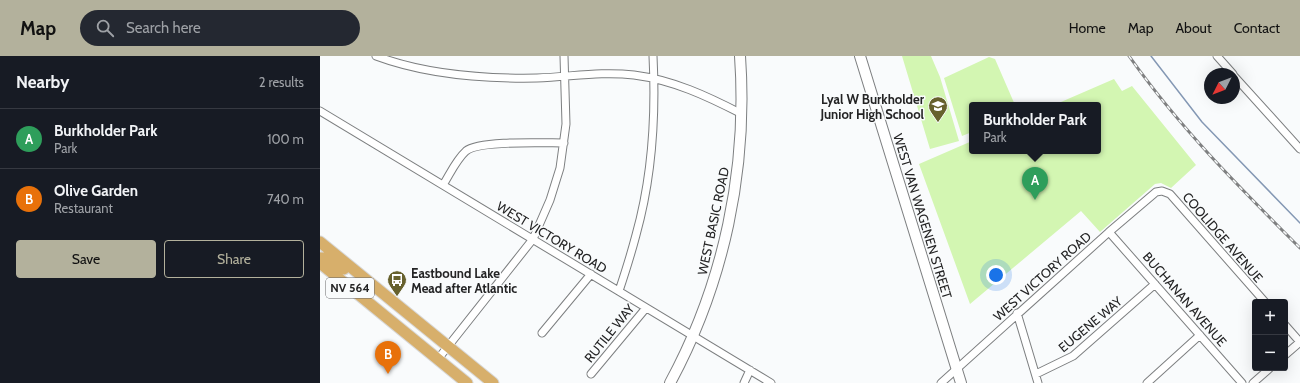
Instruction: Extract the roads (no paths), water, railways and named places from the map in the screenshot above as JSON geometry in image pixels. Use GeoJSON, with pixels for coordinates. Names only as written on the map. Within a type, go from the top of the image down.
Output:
{"type":"FeatureCollection","features":[{"type":"Feature","properties":{"kind":"main road","name":"WEST BASIC ROAD"},"geometry":{"type":"LineString","coordinates":[[670,383],[694,336],[712,290],[724,245],[736,184],[742,114],[740,56]]}},
{"type":"Feature","properties":{"kind":"main road","name":"WEST VAN WAGENEN STREET"},"geometry":{"type":"LineString","coordinates":[[860,56],[961,383]]}},
{"type":"Feature","properties":{"kind":"main road","name":"NV 564"},"geometry":{"type":"LineString","coordinates":[[321,245],[376,287],[493,383]]}},
{"type":"Feature","properties":{"kind":"main road"},"geometry":{"type":"LineString","coordinates":[[320,258],[326,258],[376,287]]}},
{"type":"Feature","properties":{"kind":"main road","name":"NV 564"},"geometry":{"type":"LineString","coordinates":[[320,263],[468,383]]}},
{"type":"Feature","properties":{"kind":"street"},"geometry":{"type":"LineString","coordinates":[[376,56],[424,70],[485,78],[538,78],[566,75],[614,74],[654,79],[684,87],[707,96],[742,114]]}},
{"type":"Feature","properties":{"kind":"street"},"geometry":{"type":"LineString","coordinates":[[438,359],[533,239],[550,200],[560,168],[564,143],[566,75],[564,56]]}},
{"type":"Feature","properties":{"kind":"street"},"geometry":{"type":"LineString","coordinates":[[619,291],[636,235],[645,195],[650,161],[654,79],[653,56]]}},
{"type":"Feature","properties":{"kind":"street"},"geometry":{"type":"LineString","coordinates":[[1216,56],[1227,68]]}},
{"type":"Feature","properties":{"kind":"street"},"geometry":{"type":"LineString","coordinates":[[1240,83],[1300,149]]}},
{"type":"Feature","properties":{"kind":"street","name":"WEST VICTORY ROAD"},"geometry":{"type":"LineString","coordinates":[[320,111],[771,383]]}},
{"type":"Feature","properties":{"kind":"street"},"geometry":{"type":"LineString","coordinates":[[443,185],[458,160],[470,149],[490,144],[564,143]]}},
{"type":"Feature","properties":{"kind":"street","name":"WEST VICTORY ROAD"},"geometry":{"type":"LineString","coordinates":[[941,383],[1017,313],[1109,232],[1156,192],[1162,190]]}},
{"type":"Feature","properties":{"kind":"street","name":"COOLIDGE AVENUE"},"geometry":{"type":"LineString","coordinates":[[1162,190],[1170,194],[1262,299]]}},
{"type":"Feature","properties":{"kind":"street","name":"BUCHANAN AVENUE"},"geometry":{"type":"LineString","coordinates":[[1109,232],[1242,383]]}},
{"type":"Feature","properties":{"kind":"street"},"geometry":{"type":"LineString","coordinates":[[542,333],[591,274]]}},
{"type":"Feature","properties":{"kind":"street","name":"EUGENE WAY"},"geometry":{"type":"LineString","coordinates":[[1036,374],[1073,356],[1155,284]]}},
{"type":"Feature","properties":{"kind":"street","name":"RUTILE WAY"},"geometry":{"type":"LineString","coordinates":[[591,374],[646,308]]}},
{"type":"Feature","properties":{"kind":"street"},"geometry":{"type":"LineString","coordinates":[[1017,313],[1038,383]]}},
{"type":"Feature","properties":{"kind":"street"},"geometry":{"type":"LineString","coordinates":[[1288,328],[1300,342],[1288,352]]}},
{"type":"Feature","properties":{"kind":"street"},"geometry":{"type":"LineString","coordinates":[[1147,383],[1200,335]]}},
{"type":"Feature","properties":{"kind":"street"},"geometry":{"type":"LineString","coordinates":[[744,383],[750,370]]}},
{"type":"Feature","properties":{"kind":"street"},"geometry":{"type":"LineString","coordinates":[[1253,383],[1267,371]]}},
{"type":"Feature","properties":{"kind":"waterway"},"geometry":{"type":"LineString","coordinates":[[1151,56],[1202,122],[1300,223]]}},
{"type":"Feature","properties":{"kind":"railway"},"geometry":{"type":"LineString","coordinates":[[1129,56],[1168,107],[1210,156],[1300,248]]}},
{"type":"Feature","properties":{"kind":"place","name":"Lyal W Burkholder Junior High School"},"geometry":{"type":"Point","coordinates":[938,123]}},
{"type":"Feature","properties":{"kind":"place","name":"Burkholder Park"},"geometry":{"type":"Point","coordinates":[1035,200]}},
{"type":"Feature","properties":{"kind":"place","name":"Eastbound Lake Mead after Atlantic"},"geometry":{"type":"Point","coordinates":[397,297]}},
{"type":"Feature","properties":{"kind":"place","name":"Olive Garden"},"geometry":{"type":"Point","coordinates":[388,374]}}]}
